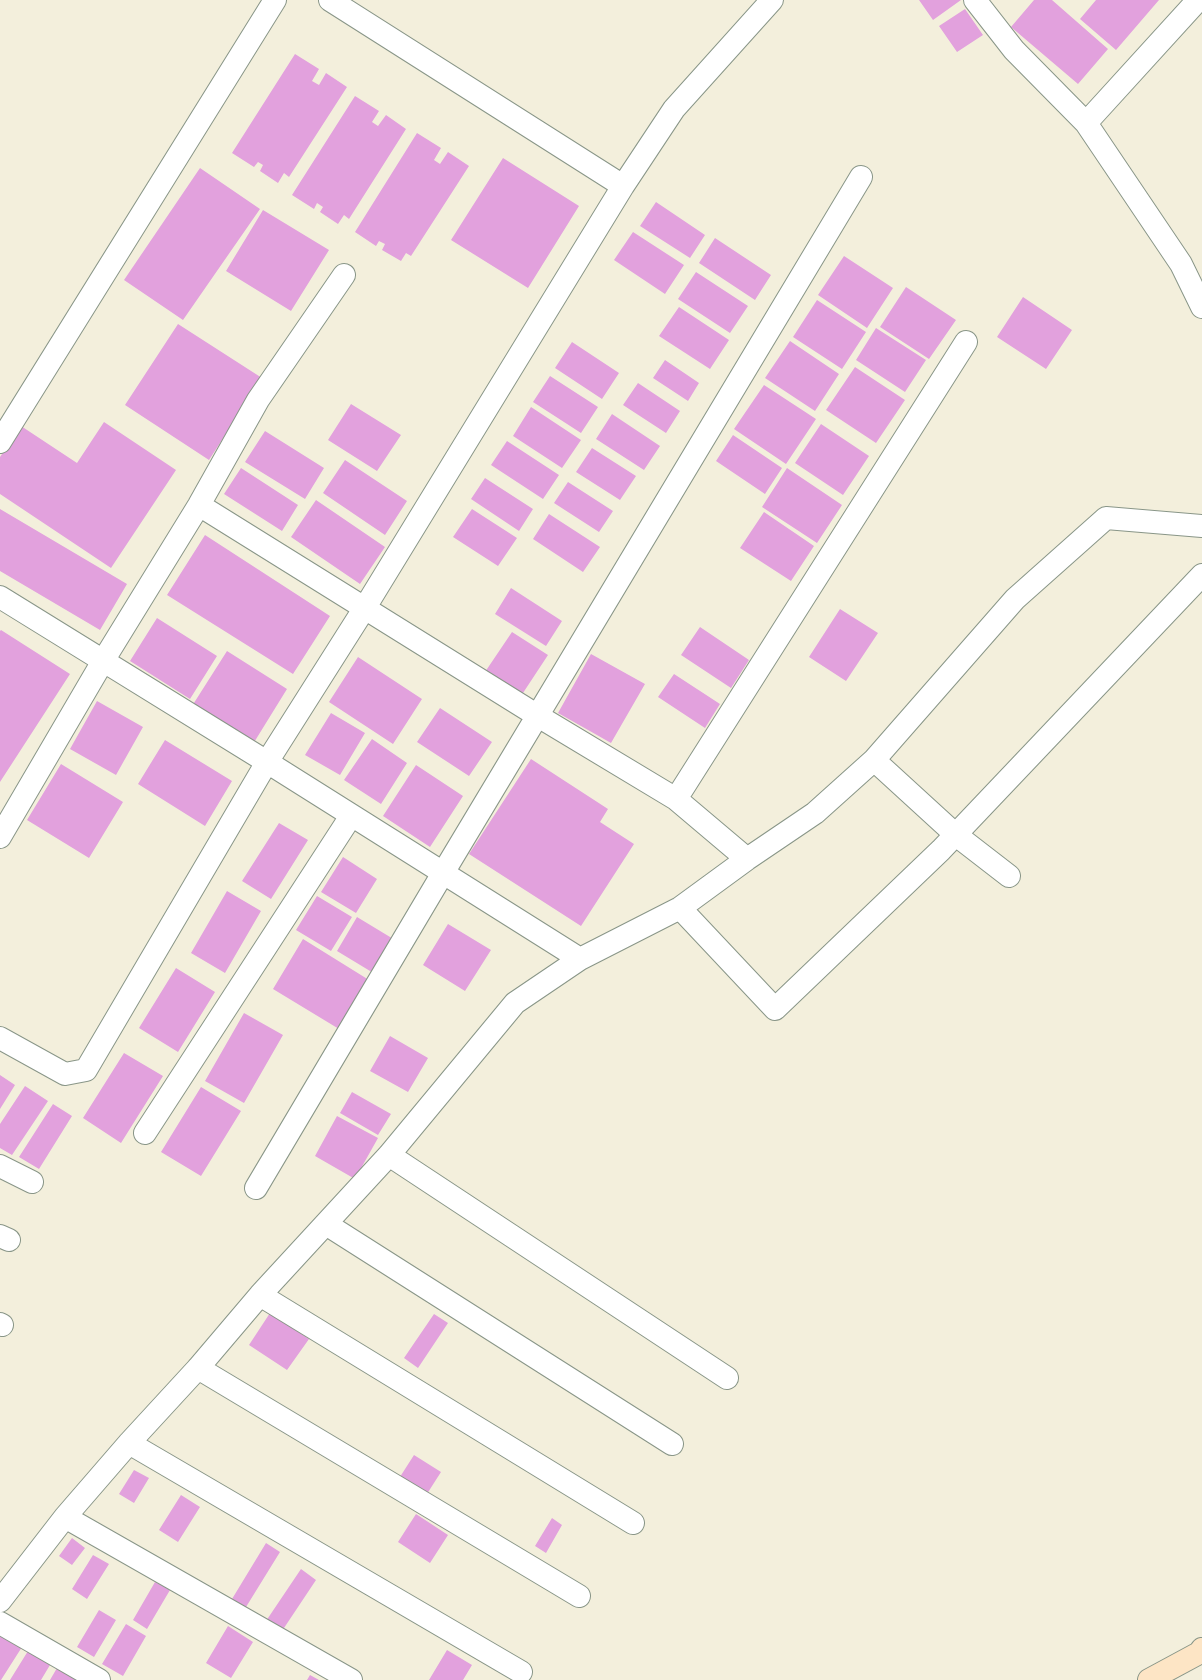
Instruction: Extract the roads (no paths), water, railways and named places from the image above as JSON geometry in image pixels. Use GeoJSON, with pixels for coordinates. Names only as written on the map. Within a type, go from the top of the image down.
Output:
{"type":"FeatureCollection","features":[{"type":"Feature","properties":{"kind":"street"},"geometry":{"type":"LineString","coordinates":[[0,442],[275,0]]}},
{"type":"Feature","properties":{"kind":"street"},"geometry":{"type":"LineString","coordinates":[[330,0],[623,186]]}},
{"type":"Feature","properties":{"kind":"street"},"geometry":{"type":"LineString","coordinates":[[0,1038],[65,1074],[86,1070],[267,762],[364,609],[623,186],[674,109],[772,0]]}},
{"type":"Feature","properties":{"kind":"street"},"geometry":{"type":"LineString","coordinates":[[975,0],[1014,50],[1086,123],[1181,264],[1202,307]]}},
{"type":"Feature","properties":{"kind":"street"},"geometry":{"type":"LineString","coordinates":[[1086,123],[1198,0]]}},
{"type":"Feature","properties":{"kind":"street"},"geometry":{"type":"LineString","coordinates":[[256,1188],[443,873],[861,177]]}},
{"type":"Feature","properties":{"kind":"street"},"geometry":{"type":"LineString","coordinates":[[0,837],[103,660],[199,505],[258,400],[344,275]]}},
{"type":"Feature","properties":{"kind":"street"},"geometry":{"type":"LineString","coordinates":[[676,799],[966,342]]}},
{"type":"Feature","properties":{"kind":"street"},"geometry":{"type":"LineString","coordinates":[[199,505],[364,609],[676,799],[747,859]]}},
{"type":"Feature","properties":{"kind":"street"},"geometry":{"type":"LineString","coordinates":[[0,1601],[65,1517],[260,1296],[389,1155],[515,1003],[580,959],[680,908],[747,859],[815,813],[874,760],[1015,599],[1106,518],[1202,526]]}},
{"type":"Feature","properties":{"kind":"street"},"geometry":{"type":"LineString","coordinates":[[680,908],[775,1009],[956,835],[1202,575]]}},
{"type":"Feature","properties":{"kind":"street"},"geometry":{"type":"LineString","coordinates":[[0,597],[267,762],[580,959]]}},
{"type":"Feature","properties":{"kind":"street"},"geometry":{"type":"LineString","coordinates":[[874,760],[956,835],[1009,876]]}},
{"type":"Feature","properties":{"kind":"street"},"geometry":{"type":"LineString","coordinates":[[145,1133],[351,816]]}},
{"type":"Feature","properties":{"kind":"street"},"geometry":{"type":"LineString","coordinates":[[389,1155],[728,1378]]}},
{"type":"Feature","properties":{"kind":"street"},"geometry":{"type":"LineString","coordinates":[[0,1166],[32,1182]]}},
{"type":"Feature","properties":{"kind":"street"},"geometry":{"type":"LineString","coordinates":[[326,1224],[672,1444]]}},
{"type":"Feature","properties":{"kind":"street"},"geometry":{"type":"LineString","coordinates":[[260,1296],[633,1523]]}},
{"type":"Feature","properties":{"kind":"street"},"geometry":{"type":"LineString","coordinates":[[198,1368],[580,1596]]}},
{"type":"Feature","properties":{"kind":"street"},"geometry":{"type":"LineString","coordinates":[[129,1443],[521,1672]]}},
{"type":"Feature","properties":{"kind":"street"},"geometry":{"type":"LineString","coordinates":[[65,1517],[351,1680]]}},
{"type":"Feature","properties":{"kind":"street"},"geometry":{"type":"LineString","coordinates":[[0,1623],[99,1680]]}},
{"type":"Feature","properties":{"kind":"street"},"geometry":{"type":"LineString","coordinates":[[1149,1680],[1199,1653],[1202,1649]]}}]}
